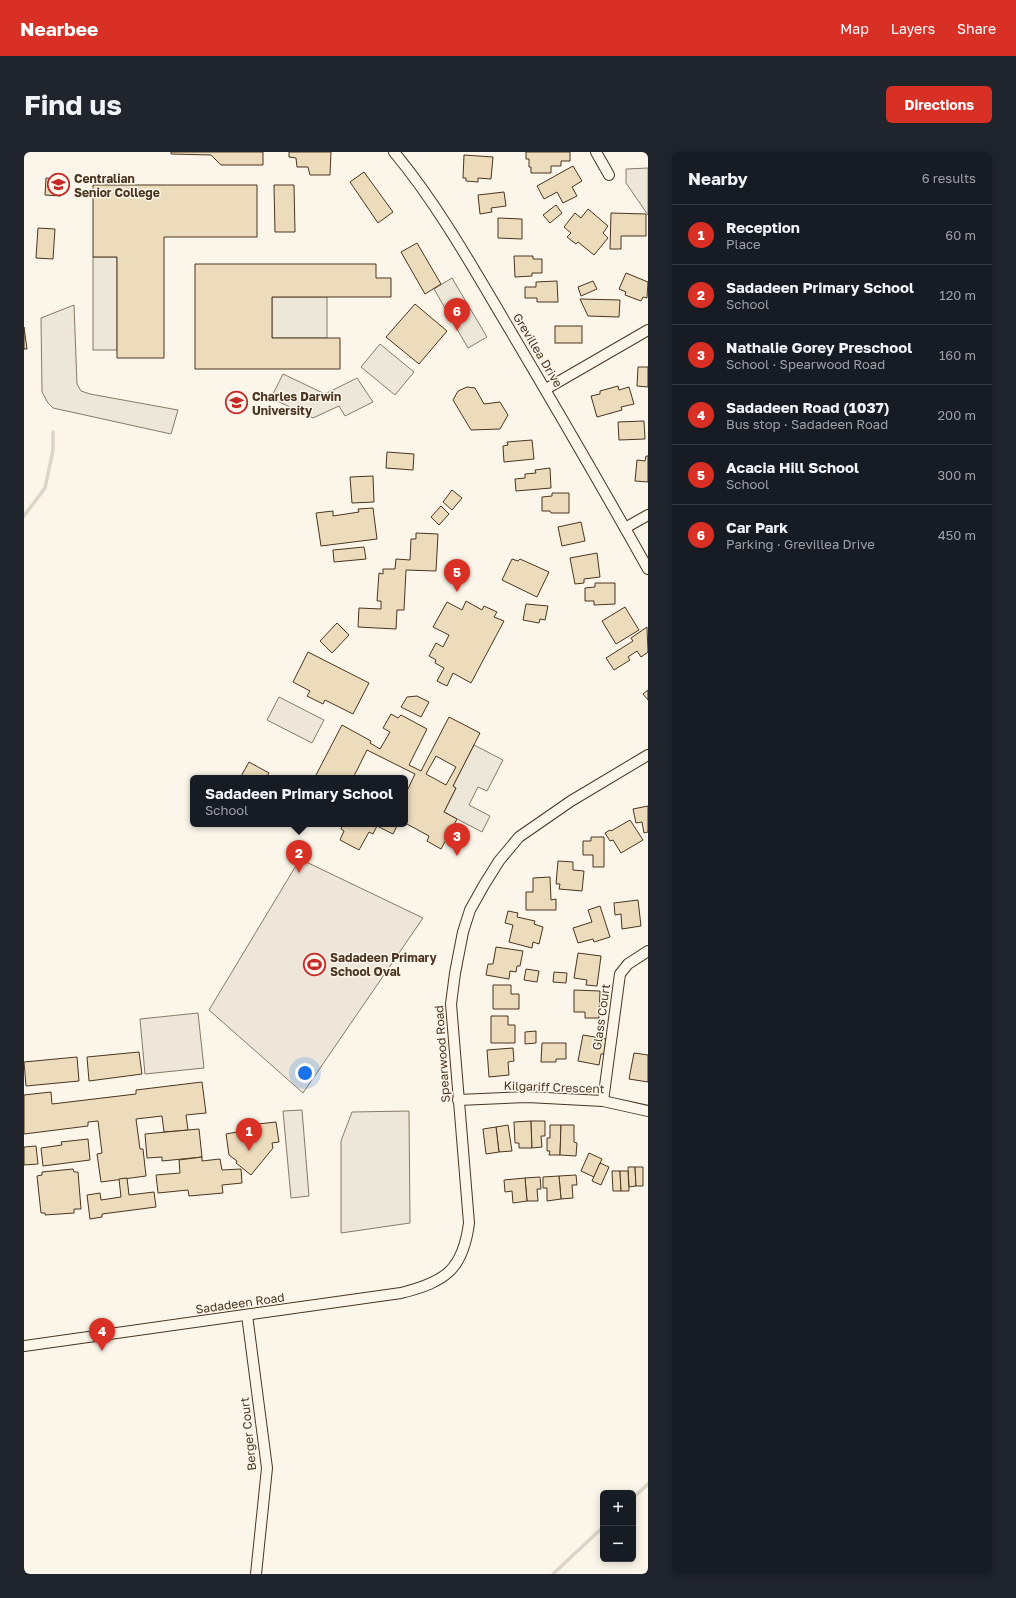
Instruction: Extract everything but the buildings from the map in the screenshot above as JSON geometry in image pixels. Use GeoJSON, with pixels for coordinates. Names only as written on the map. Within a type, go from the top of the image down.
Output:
{"type":"FeatureCollection","features":[{"type":"Feature","properties":{"kind":"street","name":"Grevillea Drive"},"geometry":{"type":"LineString","coordinates":[[394,152],[408,169],[443,220],[546,389],[648,569]]}},
{"type":"Feature","properties":{"kind":"street"},"geometry":{"type":"LineString","coordinates":[[596,152],[609,175]]}},
{"type":"Feature","properties":{"kind":"street"},"geometry":{"type":"LineString","coordinates":[[546,389],[648,330]]}},
{"type":"Feature","properties":{"kind":"street"},"geometry":{"type":"LineString","coordinates":[[625,528],[648,515]]}},
{"type":"Feature","properties":{"kind":"street","name":"Spearwood Road"},"geometry":{"type":"LineString","coordinates":[[452,1268],[461,1254],[466,1240],[469,1223],[451,1004],[463,932],[470,910],[499,861],[519,837],[571,801],[648,755]]}},
{"type":"Feature","properties":{"kind":"street","name":"Glass Court"},"geometry":{"type":"LineString","coordinates":[[603,1101],[620,974],[628,964],[648,951]]}},
{"type":"Feature","properties":{"kind":"street","name":"Kilgariff Crescent"},"geometry":{"type":"LineString","coordinates":[[458,1100],[527,1097],[603,1101],[648,1111]]}},
{"type":"Feature","properties":{"kind":"street","name":"Sadadeen Road"},"geometry":{"type":"LineString","coordinates":[[24,1346],[401,1293],[425,1287],[442,1278],[452,1268]]}},
{"type":"Feature","properties":{"kind":"street","name":"Berger Court"},"geometry":{"type":"LineString","coordinates":[[247,1315],[267,1468],[256,1574]]}},
{"type":"Feature","properties":{"kind":"shaded area"},"geometry":{"type":"Polygon","coordinates":[[[648,168],[648,215],[626,183],[626,169],[648,168]]]}},
{"type":"Feature","properties":{"kind":"shaded area"},"geometry":{"type":"Polygon","coordinates":[[[93,257],[117,257],[117,350],[93,350],[93,257]]]}},
{"type":"Feature","properties":{"kind":"shaded area"},"geometry":{"type":"Polygon","coordinates":[[[452,278],[487,337],[468,348],[434,289],[452,278]]]}},
{"type":"Feature","properties":{"kind":"shaded area"},"geometry":{"type":"Polygon","coordinates":[[[272,297],[327,297],[327,338],[272,338],[272,297]]]}},
{"type":"Feature","properties":{"kind":"shaded area"},"geometry":{"type":"Polygon","coordinates":[[[74,305],[77,384],[81,391],[90,394],[178,410],[171,434],[53,408],[48,403],[42,392],[41,318],[74,305]]]}},
{"type":"Feature","properties":{"kind":"shaded area"},"geometry":{"type":"Polygon","coordinates":[[[380,344],[414,372],[395,395],[361,367],[380,344]]]}},
{"type":"Feature","properties":{"kind":"shaded area"},"geometry":{"type":"Polygon","coordinates":[[[283,374],[325,394],[357,378],[373,402],[345,416],[339,406],[313,418],[271,398],[283,374]]]}},
{"type":"Feature","properties":{"kind":"shaded area"},"geometry":{"type":"Polygon","coordinates":[[[279,697],[324,720],[312,743],[267,720],[279,697]]]}},
{"type":"Feature","properties":{"kind":"shaded area"},"geometry":{"type":"Polygon","coordinates":[[[474,745],[503,760],[487,791],[478,787],[469,805],[490,816],[482,832],[444,812],[456,788],[453,786],[474,745]]]}},
{"type":"Feature","properties":{"kind":"shaded area","name":"Sadadeen Primary School Oval"},"geometry":{"type":"Polygon","coordinates":[[[300,859],[423,918],[303,1093],[209,1010],[300,859]]]}},
{"type":"Feature","properties":{"kind":"shaded area"},"geometry":{"type":"Polygon","coordinates":[[[198,1013],[204,1068],[145,1074],[140,1019],[198,1013]]]}},
{"type":"Feature","properties":{"kind":"shaded area"},"geometry":{"type":"Polygon","coordinates":[[[302,1110],[309,1196],[291,1198],[283,1111],[302,1110]]]}},
{"type":"Feature","properties":{"kind":"shaded area"},"geometry":{"type":"Polygon","coordinates":[[[409,1111],[410,1223],[341,1233],[341,1141],[352,1112],[409,1111]]]}},
{"type":"Feature","properties":{"kind":"waterway"},"geometry":{"type":"LineString","coordinates":[[24,516],[45,488],[53,450],[53,432]]}},
{"type":"Feature","properties":{"kind":"waterway"},"geometry":{"type":"LineString","coordinates":[[636,1495],[648,1484]]}},
{"type":"Feature","properties":{"kind":"waterway"},"geometry":{"type":"LineString","coordinates":[[553,1574],[600,1530]]}},
{"type":"Feature","properties":{"kind":"place","name":"Centralian Senior College"},"geometry":{"type":"Point","coordinates":[58,185]}},
{"type":"Feature","properties":{"kind":"place","name":"Car Park"},"geometry":{"type":"Point","coordinates":[457,331]}},
{"type":"Feature","properties":{"kind":"place","name":"Charles Darwin University"},"geometry":{"type":"Point","coordinates":[236,403]}},
{"type":"Feature","properties":{"kind":"place","name":"Acacia Hill School"},"geometry":{"type":"Point","coordinates":[457,592]}},
{"type":"Feature","properties":{"kind":"place","name":"Nathalie Gorey Preschool"},"geometry":{"type":"Point","coordinates":[457,856]}},
{"type":"Feature","properties":{"kind":"place","name":"Sadadeen Primary School"},"geometry":{"type":"Point","coordinates":[299,873]}},
{"type":"Feature","properties":{"kind":"place","name":"Sadadeen Primary School Oval"},"geometry":{"type":"Point","coordinates":[314,964]}},
{"type":"Feature","properties":{"kind":"place","name":"Reception"},"geometry":{"type":"Point","coordinates":[249,1151]}},
{"type":"Feature","properties":{"kind":"place","name":"Sadadeen Road (1037)"},"geometry":{"type":"Point","coordinates":[102,1351]}}]}
